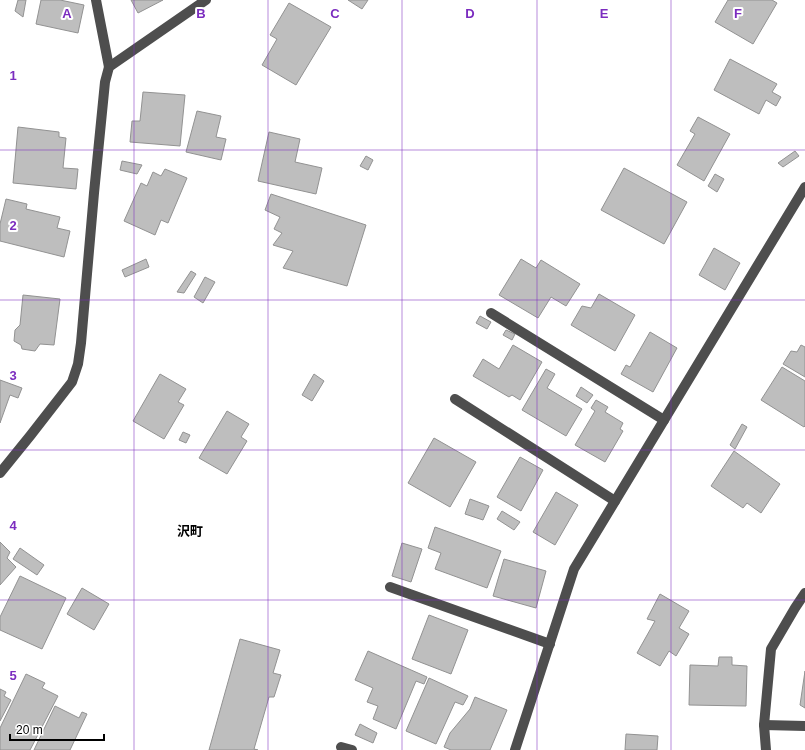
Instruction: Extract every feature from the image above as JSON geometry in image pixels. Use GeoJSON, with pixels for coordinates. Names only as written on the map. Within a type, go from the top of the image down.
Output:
{"type":"FeatureCollection","features":[{"type":"Feature","properties":{"kind":"street"},"geometry":{"type":"LineString","coordinates":[[0,473],[72,382],[78,364],[94,193],[106,82],[109,67],[96,0]]}},
{"type":"Feature","properties":{"kind":"street"},"geometry":{"type":"LineString","coordinates":[[109,67],[206,0]]}},
{"type":"Feature","properties":{"kind":"street"},"geometry":{"type":"LineString","coordinates":[[516,750],[574,569],[805,187]]}},
{"type":"Feature","properties":{"kind":"street"},"geometry":{"type":"LineString","coordinates":[[491,313],[664,420]]}},
{"type":"Feature","properties":{"kind":"street"},"geometry":{"type":"LineString","coordinates":[[455,399],[615,501]]}},
{"type":"Feature","properties":{"kind":"street"},"geometry":{"type":"LineString","coordinates":[[390,587],[550,644]]}},
{"type":"Feature","properties":{"kind":"street"},"geometry":{"type":"LineString","coordinates":[[766,750],[764,725],[771,649],[805,593]]}},
{"type":"Feature","properties":{"kind":"street"},"geometry":{"type":"LineString","coordinates":[[764,725],[805,726]]}},
{"type":"Feature","properties":{"kind":"street"},"geometry":{"type":"LineString","coordinates":[[341,746],[352,750]]}},
{"type":"Feature","properties":{"kind":"building"},"geometry":{"type":"Polygon","coordinates":[[[18,0],[26,0],[23,17],[15,11],[18,0]]]}},
{"type":"Feature","properties":{"kind":"building"},"geometry":{"type":"Polygon","coordinates":[[[41,0],[60,0],[84,5],[78,33],[36,24],[41,0]]]}},
{"type":"Feature","properties":{"kind":"building"},"geometry":{"type":"Polygon","coordinates":[[[131,0],[163,0],[138,13],[131,0]]]}},
{"type":"Feature","properties":{"kind":"building"},"geometry":{"type":"Polygon","coordinates":[[[348,0],[368,0],[362,9],[348,0]]]}},
{"type":"Feature","properties":{"kind":"building"},"geometry":{"type":"Polygon","coordinates":[[[728,0],[772,0],[777,3],[753,44],[715,22],[728,0]]]}},
{"type":"Feature","properties":{"kind":"building"},"geometry":{"type":"Polygon","coordinates":[[[289,3],[331,27],[296,85],[262,65],[277,39],[270,35],[289,3]]]}},
{"type":"Feature","properties":{"kind":"building"},"geometry":{"type":"Polygon","coordinates":[[[730,59],[777,84],[772,92],[781,97],[776,106],[766,100],[759,114],[714,90],[730,59]]]}},
{"type":"Feature","properties":{"kind":"building"},"geometry":{"type":"Polygon","coordinates":[[[143,92],[185,95],[180,146],[130,142],[132,121],[140,121],[143,92]]]}},
{"type":"Feature","properties":{"kind":"building"},"geometry":{"type":"Polygon","coordinates":[[[197,111],[221,116],[216,137],[226,139],[221,160],[186,152],[197,111]]]}},
{"type":"Feature","properties":{"kind":"building"},"geometry":{"type":"Polygon","coordinates":[[[698,117],[730,134],[704,181],[677,165],[695,134],[690,131],[698,117]]]}},
{"type":"Feature","properties":{"kind":"building"},"geometry":{"type":"Polygon","coordinates":[[[18,127],[59,132],[59,137],[66,138],[63,168],[78,169],[76,189],[13,183],[18,127]]]}},
{"type":"Feature","properties":{"kind":"building"},"geometry":{"type":"Polygon","coordinates":[[[269,132],[300,139],[295,162],[322,168],[316,194],[258,181],[269,132]]]}},
{"type":"Feature","properties":{"kind":"building"},"geometry":{"type":"Polygon","coordinates":[[[795,151],[799,156],[783,167],[778,163],[795,151]]]}},
{"type":"Feature","properties":{"kind":"building"},"geometry":{"type":"Polygon","coordinates":[[[366,156],[373,160],[368,170],[360,166],[366,156]]]}},
{"type":"Feature","properties":{"kind":"building"},"geometry":{"type":"Polygon","coordinates":[[[122,161],[142,165],[137,174],[120,170],[122,161]]]}},
{"type":"Feature","properties":{"kind":"building"},"geometry":{"type":"Polygon","coordinates":[[[624,168],[687,202],[664,244],[601,210],[624,168]]]}},
{"type":"Feature","properties":{"kind":"building"},"geometry":{"type":"Polygon","coordinates":[[[165,169],[187,178],[168,223],[161,220],[155,235],[124,221],[141,183],[147,186],[153,172],[161,176],[165,169]]]}},
{"type":"Feature","properties":{"kind":"building"},"geometry":{"type":"Polygon","coordinates":[[[715,174],[724,179],[717,192],[708,186],[715,174]]]}},
{"type":"Feature","properties":{"kind":"building"},"geometry":{"type":"Polygon","coordinates":[[[271,194],[366,225],[347,286],[283,268],[293,251],[273,245],[282,233],[274,229],[280,217],[265,210],[271,194]]]}},
{"type":"Feature","properties":{"kind":"building"},"geometry":{"type":"Polygon","coordinates":[[[6,199],[27,204],[26,209],[60,217],[57,228],[70,231],[64,257],[0,241],[0,224],[6,199]]]}},
{"type":"Feature","properties":{"kind":"building"},"geometry":{"type":"Polygon","coordinates":[[[714,248],[740,263],[725,290],[699,275],[714,248]]]}},
{"type":"Feature","properties":{"kind":"building"},"geometry":{"type":"Polygon","coordinates":[[[146,259],[149,267],[125,277],[122,270],[146,259]]]}},
{"type":"Feature","properties":{"kind":"building"},"geometry":{"type":"Polygon","coordinates":[[[521,259],[536,268],[541,260],[580,284],[566,306],[551,297],[538,318],[499,295],[521,259]]]}},
{"type":"Feature","properties":{"kind":"building"},"geometry":{"type":"Polygon","coordinates":[[[191,271],[196,274],[184,293],[177,292],[191,271]]]}},
{"type":"Feature","properties":{"kind":"building"},"geometry":{"type":"Polygon","coordinates":[[[205,277],[215,282],[203,303],[194,297],[205,277]]]}},
{"type":"Feature","properties":{"kind":"building"},"geometry":{"type":"Polygon","coordinates":[[[599,294],[635,315],[615,351],[571,325],[582,306],[591,308],[599,294]]]}},
{"type":"Feature","properties":{"kind":"building"},"geometry":{"type":"Polygon","coordinates":[[[23,295],[60,299],[54,345],[40,344],[35,351],[22,349],[21,345],[14,341],[15,330],[20,325],[23,295]]]}},
{"type":"Feature","properties":{"kind":"building"},"geometry":{"type":"Polygon","coordinates":[[[480,316],[491,322],[487,329],[476,323],[480,316]]]}},
{"type":"Feature","properties":{"kind":"building"},"geometry":{"type":"Polygon","coordinates":[[[506,330],[515,334],[512,340],[503,335],[506,330]]]}},
{"type":"Feature","properties":{"kind":"building"},"geometry":{"type":"Polygon","coordinates":[[[650,332],[677,348],[653,392],[621,374],[626,365],[630,367],[650,332]]]}},
{"type":"Feature","properties":{"kind":"building"},"geometry":{"type":"Polygon","coordinates":[[[513,345],[542,362],[520,400],[512,395],[509,397],[473,376],[483,359],[499,369],[513,345]]]}},
{"type":"Feature","properties":{"kind":"building"},"geometry":{"type":"Polygon","coordinates":[[[801,345],[805,347],[805,377],[783,364],[791,351],[797,352],[801,345]]]}},
{"type":"Feature","properties":{"kind":"building"},"geometry":{"type":"Polygon","coordinates":[[[782,367],[805,381],[804,427],[761,400],[782,367]]]}},
{"type":"Feature","properties":{"kind":"building"},"geometry":{"type":"Polygon","coordinates":[[[546,369],[555,374],[547,388],[582,409],[566,436],[522,410],[546,369]]]}},
{"type":"Feature","properties":{"kind":"building"},"geometry":{"type":"Polygon","coordinates":[[[160,374],[186,389],[178,402],[184,405],[164,439],[133,421],[160,374]]]}},
{"type":"Feature","properties":{"kind":"building"},"geometry":{"type":"Polygon","coordinates":[[[314,374],[324,381],[312,401],[302,395],[314,374]]]}},
{"type":"Feature","properties":{"kind":"building"},"geometry":{"type":"Polygon","coordinates":[[[0,380],[22,388],[18,398],[10,395],[0,423],[0,380]]]}},
{"type":"Feature","properties":{"kind":"building"},"geometry":{"type":"Polygon","coordinates":[[[581,387],[593,395],[587,403],[576,396],[581,387]]]}},
{"type":"Feature","properties":{"kind":"building"},"geometry":{"type":"Polygon","coordinates":[[[596,400],[608,407],[605,412],[623,423],[620,429],[623,431],[605,462],[575,445],[595,411],[591,408],[596,400]]]}},
{"type":"Feature","properties":{"kind":"building"},"geometry":{"type":"Polygon","coordinates":[[[227,411],[249,424],[241,437],[247,441],[227,474],[199,458],[227,411]]]}},
{"type":"Feature","properties":{"kind":"building"},"geometry":{"type":"Polygon","coordinates":[[[742,424],[747,427],[735,449],[730,445],[742,424]]]}},
{"type":"Feature","properties":{"kind":"building"},"geometry":{"type":"Polygon","coordinates":[[[183,432],[190,435],[186,443],[179,440],[183,432]]]}},
{"type":"Feature","properties":{"kind":"building"},"geometry":{"type":"Polygon","coordinates":[[[434,438],[476,462],[450,507],[408,483],[434,438]]]}},
{"type":"Feature","properties":{"kind":"building"},"geometry":{"type":"Polygon","coordinates":[[[734,451],[780,484],[761,513],[747,503],[743,508],[711,486],[734,451]]]}},
{"type":"Feature","properties":{"kind":"building"},"geometry":{"type":"Polygon","coordinates":[[[520,457],[543,470],[521,511],[497,497],[520,457]]]}},
{"type":"Feature","properties":{"kind":"building"},"geometry":{"type":"Polygon","coordinates":[[[556,492],[578,505],[555,545],[533,532],[556,492]]]}},
{"type":"Feature","properties":{"kind":"building"},"geometry":{"type":"Polygon","coordinates":[[[470,499],[489,506],[483,520],[465,514],[470,499]]]}},
{"type":"Feature","properties":{"kind":"building"},"geometry":{"type":"Polygon","coordinates":[[[502,511],[520,522],[514,530],[497,519],[502,511]]]}},
{"type":"Feature","properties":{"kind":"building"},"geometry":{"type":"Polygon","coordinates":[[[435,527],[501,551],[487,588],[435,569],[441,553],[428,548],[435,527]]]}},
{"type":"Feature","properties":{"kind":"building"},"geometry":{"type":"Polygon","coordinates":[[[0,542],[10,552],[7,558],[16,567],[0,585],[0,542]]]}},
{"type":"Feature","properties":{"kind":"building"},"geometry":{"type":"Polygon","coordinates":[[[402,543],[422,549],[411,582],[392,576],[402,543]]]}},
{"type":"Feature","properties":{"kind":"building"},"geometry":{"type":"Polygon","coordinates":[[[20,548],[44,565],[37,575],[13,559],[20,548]]]}},
{"type":"Feature","properties":{"kind":"building"},"geometry":{"type":"Polygon","coordinates":[[[504,559],[546,571],[536,608],[493,596],[504,559]]]}},
{"type":"Feature","properties":{"kind":"building"},"geometry":{"type":"Polygon","coordinates":[[[20,576],[66,598],[42,649],[0,630],[0,617],[20,576]]]}},
{"type":"Feature","properties":{"kind":"building"},"geometry":{"type":"Polygon","coordinates":[[[82,588],[109,604],[94,630],[67,614],[82,588]]]}},
{"type":"Feature","properties":{"kind":"building"},"geometry":{"type":"Polygon","coordinates":[[[660,594],[689,611],[679,628],[689,634],[676,656],[669,651],[660,666],[637,653],[655,621],[647,619],[660,594]]]}},
{"type":"Feature","properties":{"kind":"building"},"geometry":{"type":"Polygon","coordinates":[[[429,615],[468,630],[451,674],[412,659],[429,615]]]}},
{"type":"Feature","properties":{"kind":"building"},"geometry":{"type":"Polygon","coordinates":[[[240,639],[280,650],[273,673],[281,675],[274,697],[269,697],[254,749],[258,750],[209,750],[240,639]]]}},
{"type":"Feature","properties":{"kind":"building"},"geometry":{"type":"Polygon","coordinates":[[[368,651],[427,677],[424,684],[416,681],[396,729],[373,719],[378,706],[367,702],[373,688],[355,680],[368,651]]]}},
{"type":"Feature","properties":{"kind":"building"},"geometry":{"type":"Polygon","coordinates":[[[719,657],[732,657],[732,665],[747,666],[746,706],[689,705],[690,665],[718,666],[719,657]]]}},
{"type":"Feature","properties":{"kind":"building"},"geometry":{"type":"Polygon","coordinates":[[[805,671],[805,708],[800,705],[805,671]]]}},
{"type":"Feature","properties":{"kind":"building"},"geometry":{"type":"Polygon","coordinates":[[[26,674],[45,683],[42,688],[58,696],[30,750],[0,750],[0,728],[26,674]]]}},
{"type":"Feature","properties":{"kind":"building"},"geometry":{"type":"Polygon","coordinates":[[[429,678],[468,696],[463,705],[455,702],[436,744],[406,731],[429,678]]]}},
{"type":"Feature","properties":{"kind":"building"},"geometry":{"type":"Polygon","coordinates":[[[0,689],[6,692],[4,696],[11,700],[0,721],[0,689]]]}},
{"type":"Feature","properties":{"kind":"building"},"geometry":{"type":"Polygon","coordinates":[[[475,697],[507,710],[490,750],[451,750],[444,747],[450,733],[470,709],[475,697]]]}},
{"type":"Feature","properties":{"kind":"building"},"geometry":{"type":"Polygon","coordinates":[[[55,706],[79,718],[82,712],[87,714],[70,750],[34,750],[55,706]]]}},
{"type":"Feature","properties":{"kind":"building"},"geometry":{"type":"Polygon","coordinates":[[[360,724],[377,733],[373,743],[355,735],[360,724]]]}},
{"type":"Feature","properties":{"kind":"building"},"geometry":{"type":"Polygon","coordinates":[[[626,734],[658,736],[657,750],[625,750],[626,734]]]}},
{"type":"Feature","properties":{"kind":"district","name":"沢町"},"geometry":{"type":"Point","coordinates":[190,531]}}]}
